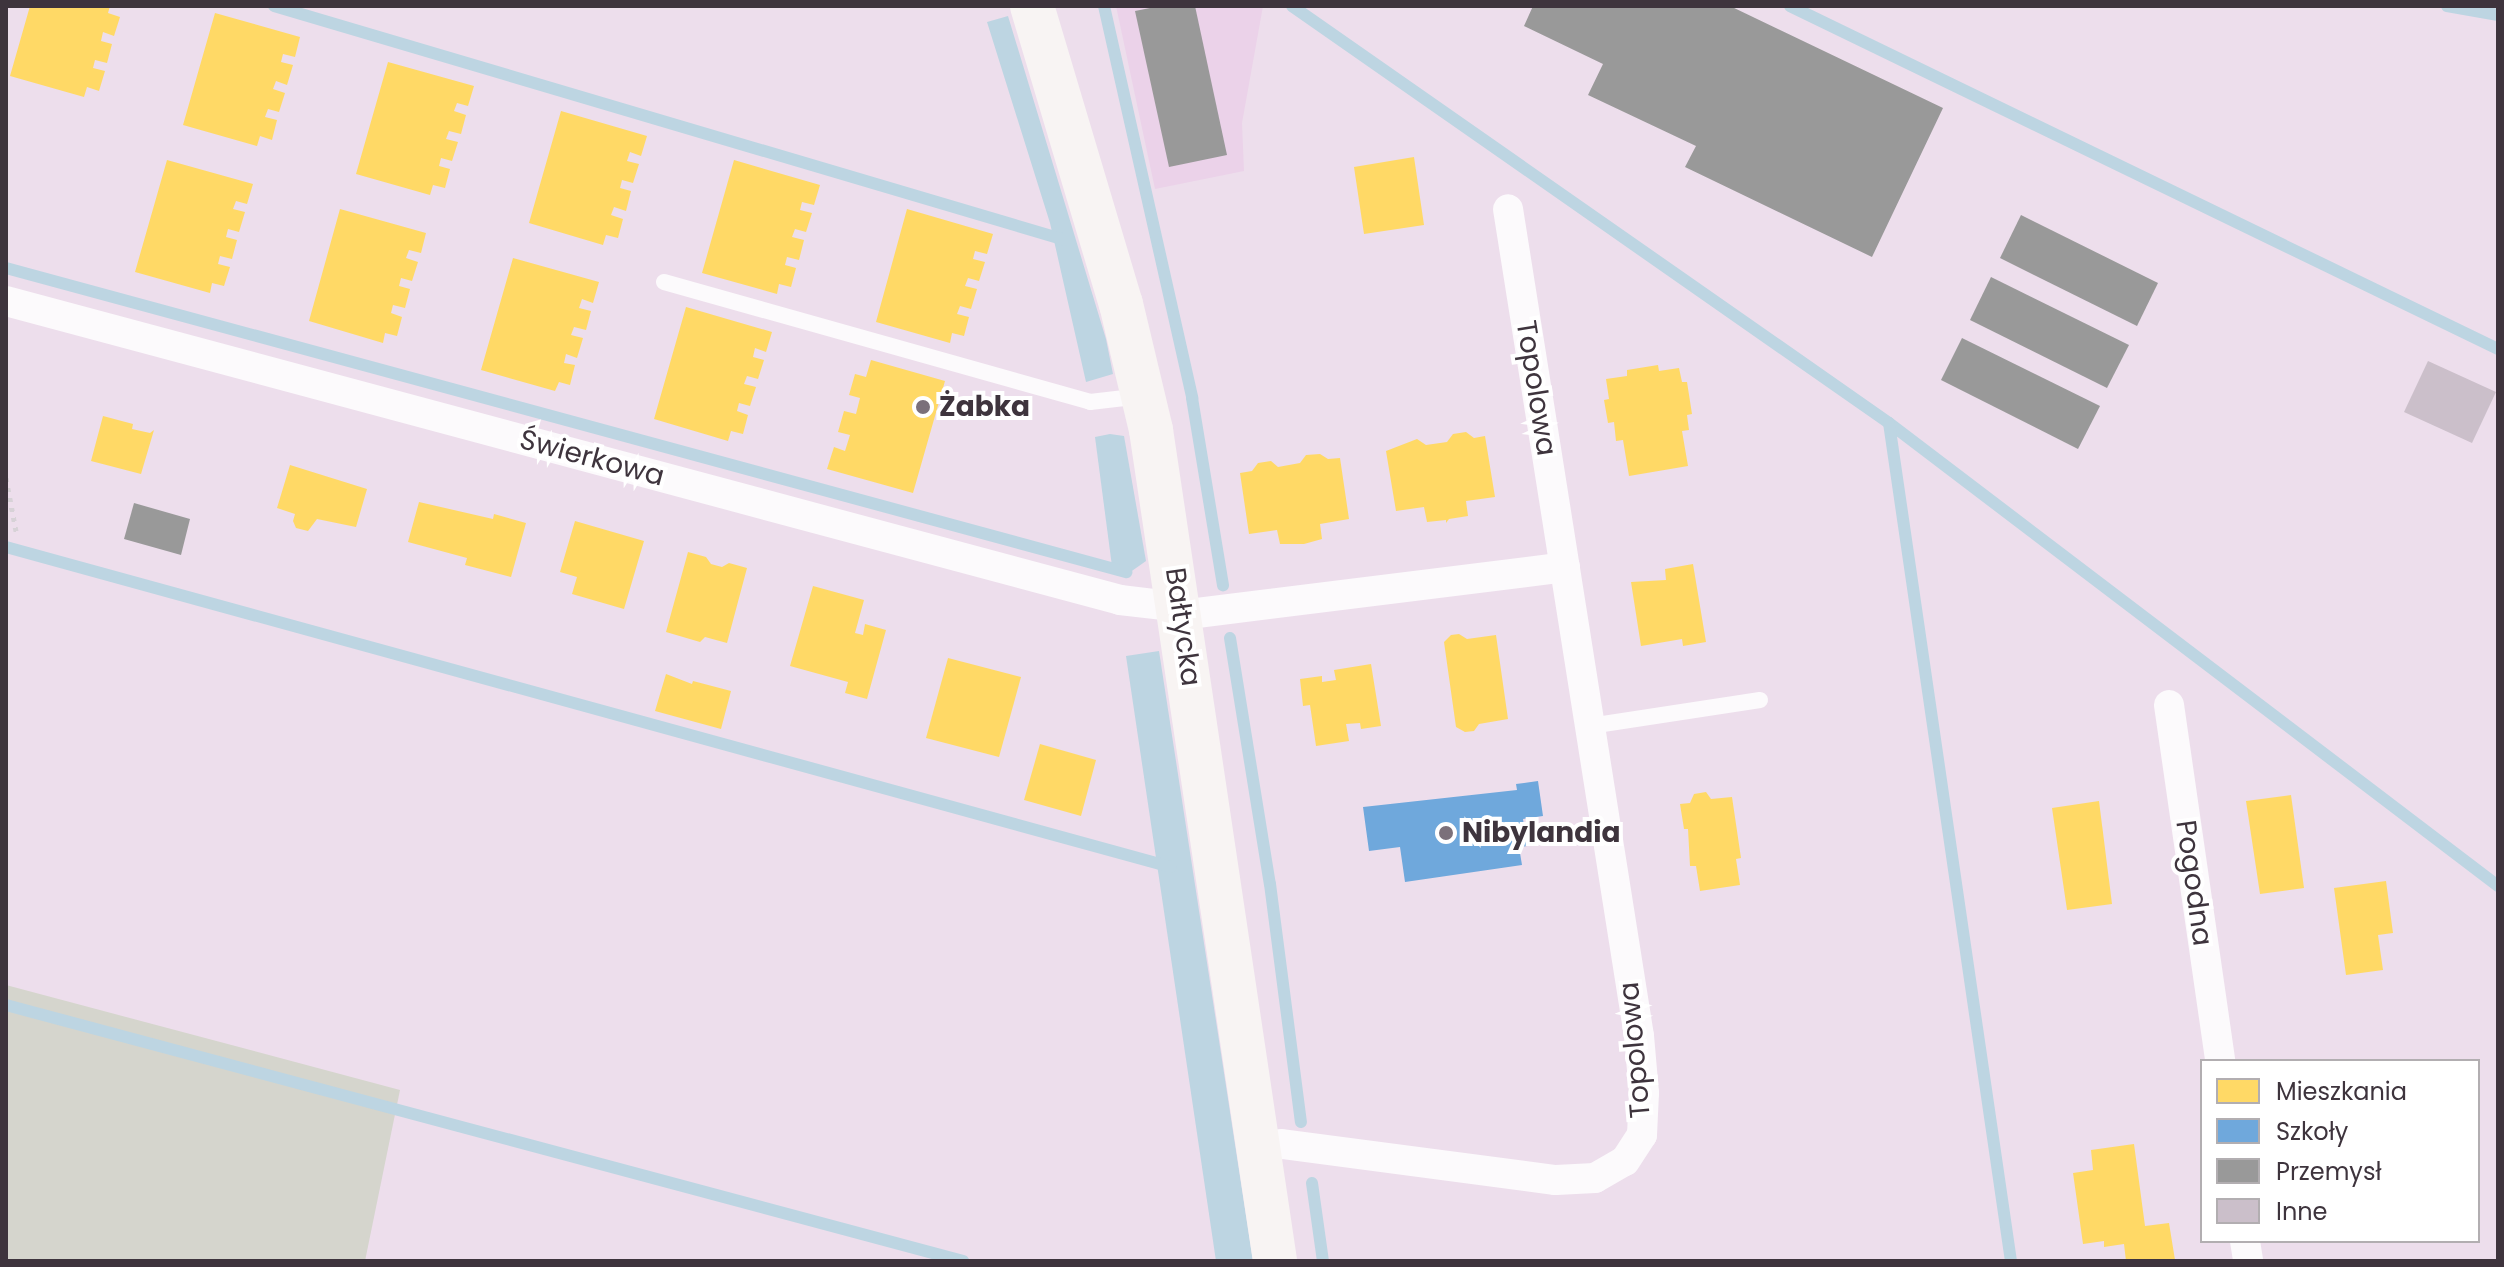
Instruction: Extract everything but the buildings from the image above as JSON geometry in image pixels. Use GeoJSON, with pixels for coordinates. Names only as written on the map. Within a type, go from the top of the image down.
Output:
{"type":"FeatureCollection","features":[{"type":"Feature","properties":{"kind":"main road","name":"Bałtycka"},"geometry":{"type":"LineString","coordinates":[[1032,6],[1121,304],[1143,396],[1180,609],[1275,1261]]}},
{"type":"Feature","properties":{"kind":"street","name":"Topolowa"},"geometry":{"type":"LineString","coordinates":[[1259,1147],[1282,1144],[1556,1180],[1595,1178],[1625,1161],[1642,1135],[1644,1093],[1639,1036],[1508,209]]}},
{"type":"Feature","properties":{"kind":"street","name":"Świerkowa"},"geometry":{"type":"LineString","coordinates":[[6,301],[1120,600],[1180,609]]}},
{"type":"Feature","properties":{"kind":"street"},"geometry":{"type":"LineString","coordinates":[[1180,609],[1565,567]]}},
{"type":"Feature","properties":{"kind":"street","name":"Pogodna"},"geometry":{"type":"LineString","coordinates":[[2169,705],[2220,1059]]}},
{"type":"Feature","properties":{"kind":"lane"},"geometry":{"type":"LineString","coordinates":[[664,282],[1090,402],[1143,396]]}},
{"type":"Feature","properties":{"kind":"lane"},"geometry":{"type":"LineString","coordinates":[[1590,726],[1760,700]]}},
{"type":"Feature","properties":{"kind":"path"},"geometry":{"type":"LineString","coordinates":[[6,478],[17,536]]}},
{"type":"Feature","properties":{"kind":"shaded area"},"geometry":{"type":"Polygon","coordinates":[[[1116,6],[1263,6],[1242,123],[1244,171],[1155,189],[1116,6]]]}},
{"type":"Feature","properties":{"kind":"shaded area"},"geometry":{"type":"Polygon","coordinates":[[[6,985],[400,1090],[365,1261],[6,1261],[6,985]]]}},
{"type":"Feature","properties":{"kind":"water"},"geometry":{"type":"Polygon","coordinates":[[[1008,16],[1106,339],[1113,374],[1086,382],[1050,223],[987,22],[1008,16]]]}},
{"type":"Feature","properties":{"kind":"water"},"geometry":{"type":"Polygon","coordinates":[[[1110,434],[1124,436],[1146,561],[1129,573],[1113,574],[1095,437],[1110,434]]]}},
{"type":"Feature","properties":{"kind":"water"},"geometry":{"type":"Polygon","coordinates":[[[1159,651],[1253,1261],[1216,1261],[1126,656],[1159,651]]]}},
{"type":"Feature","properties":{"kind":"waterway"},"geometry":{"type":"LineString","coordinates":[[274,6],[1065,240]]}},
{"type":"Feature","properties":{"kind":"waterway"},"geometry":{"type":"LineString","coordinates":[[1104,6],[1192,398],[1223,585]]}},
{"type":"Feature","properties":{"kind":"waterway"},"geometry":{"type":"LineString","coordinates":[[1292,6],[1889,423],[2498,886]]}},
{"type":"Feature","properties":{"kind":"waterway"},"geometry":{"type":"LineString","coordinates":[[1790,6],[2498,349]]}},
{"type":"Feature","properties":{"kind":"waterway"},"geometry":{"type":"LineString","coordinates":[[2447,6],[2498,15]]}},
{"type":"Feature","properties":{"kind":"waterway"},"geometry":{"type":"LineString","coordinates":[[6,268],[1126,572]]}},
{"type":"Feature","properties":{"kind":"waterway"},"geometry":{"type":"LineString","coordinates":[[1889,423],[2011,1261]]}},
{"type":"Feature","properties":{"kind":"waterway"},"geometry":{"type":"LineString","coordinates":[[6,547],[1171,867]]}},
{"type":"Feature","properties":{"kind":"waterway"},"geometry":{"type":"LineString","coordinates":[[1230,638],[1270,884],[1301,1122]]}},
{"type":"Feature","properties":{"kind":"waterway"},"geometry":{"type":"LineString","coordinates":[[6,1005],[963,1261]]}},
{"type":"Feature","properties":{"kind":"waterway"},"geometry":{"type":"LineString","coordinates":[[1312,1183],[1323,1261]]}},
{"type":"Feature","properties":{"kind":"place","name":"Żabka"},"geometry":{"type":"Point","coordinates":[923,407]}},
{"type":"Feature","properties":{"kind":"place","name":"Nibylandia"},"geometry":{"type":"Point","coordinates":[1446,833]}}]}
